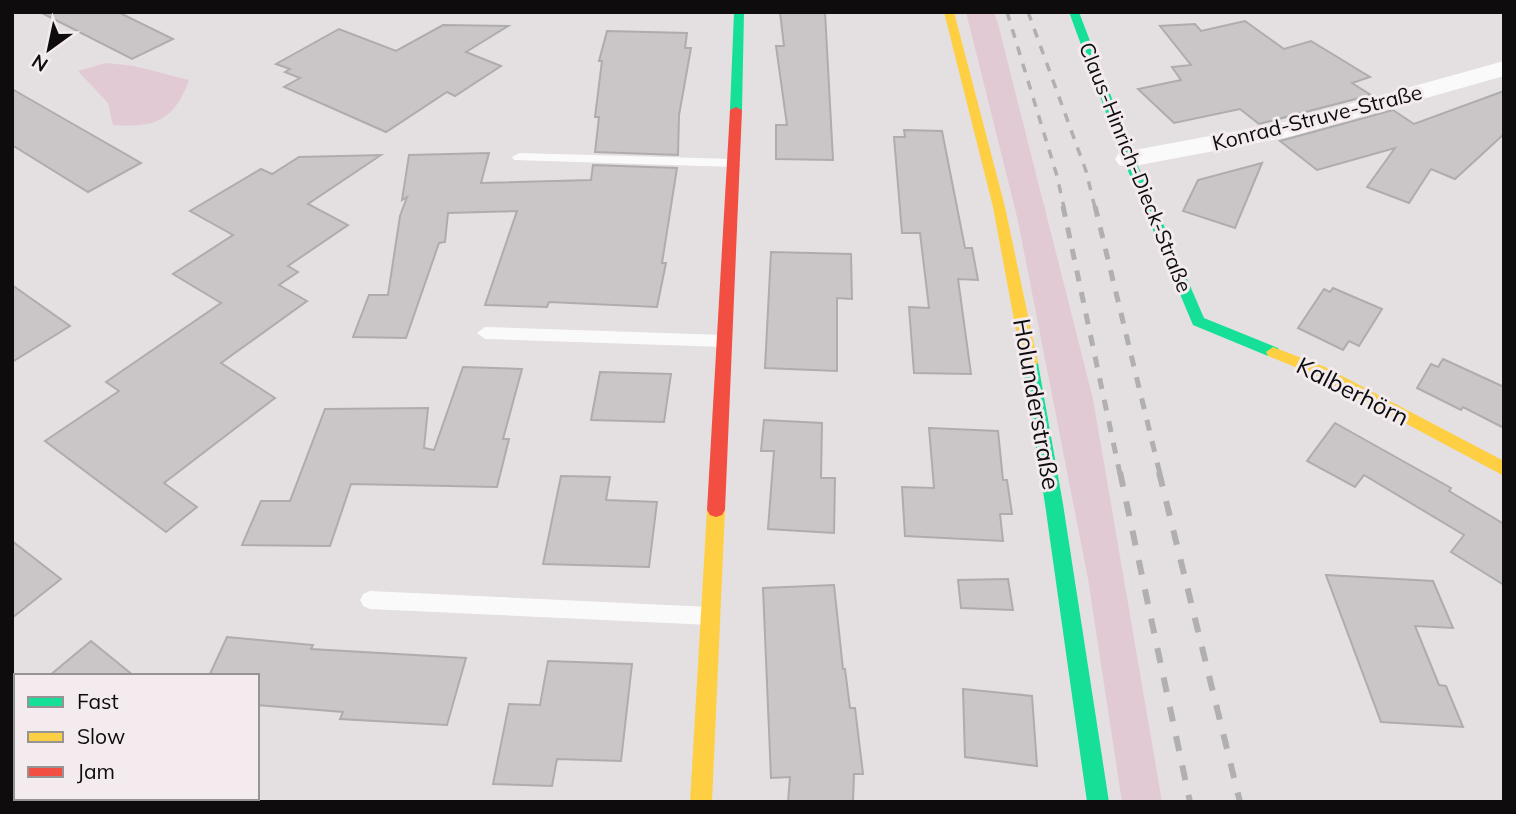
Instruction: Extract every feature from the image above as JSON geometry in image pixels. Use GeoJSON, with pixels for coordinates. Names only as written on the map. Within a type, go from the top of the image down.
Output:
{"type":"FeatureCollection","features":[{"type":"Feature","properties":{"kind":"street"},"geometry":{"type":"LineString","coordinates":[[701,802],[734,163],[739,12]]}},
{"type":"Feature","properties":{"kind":"street","name":"Holunderstraße"},"geometry":{"type":"LineString","coordinates":[[949,12],[978,113],[1045,437],[1098,802]]}},
{"type":"Feature","properties":{"kind":"street","name":"Claus-Hinrich-Dieck-Straße"},"geometry":{"type":"LineString","coordinates":[[1074,12],[1129,159],[1198,321]]}},
{"type":"Feature","properties":{"kind":"street","name":"Konrad-Struve-Straße"},"geometry":{"type":"LineString","coordinates":[[1129,159],[1288,128],[1504,68]]}},
{"type":"Feature","properties":{"kind":"street","name":"Kalberhörn"},"geometry":{"type":"LineString","coordinates":[[1198,321],[1320,371],[1504,469]]}},
{"type":"Feature","properties":{"kind":"lane"},"geometry":{"type":"LineString","coordinates":[[519,157],[734,163]]}},
{"type":"Feature","properties":{"kind":"lane"},"geometry":{"type":"LineString","coordinates":[[485,333],[724,341]]}},
{"type":"Feature","properties":{"kind":"lane"},"geometry":{"type":"LineString","coordinates":[[370,600],[710,616]]}},
{"type":"Feature","properties":{"kind":"shaded area"},"geometry":{"type":"Polygon","coordinates":[[[966,12],[994,12],[998,24],[1093,399],[1162,802],[1122,802],[1088,579],[1018,221],[966,12]]]}},
{"type":"Feature","properties":{"kind":"shaded area"},"geometry":{"type":"Polygon","coordinates":[[[106,63],[134,66],[189,80],[177,105],[161,119],[140,125],[113,125],[108,103],[78,71],[106,63]]]}},
{"type":"Feature","properties":{"kind":"building"},"geometry":{"type":"Polygon","coordinates":[[[40,12],[118,12],[173,39],[132,59],[40,12]]]}},
{"type":"Feature","properties":{"kind":"building"},"geometry":{"type":"Polygon","coordinates":[[[780,12],[825,12],[833,160],[776,159],[776,125],[787,125],[776,46],[784,46],[780,12]]]}},
{"type":"Feature","properties":{"kind":"building"},"geometry":{"type":"Polygon","coordinates":[[[1245,21],[1284,49],[1311,41],[1370,77],[1352,83],[1371,95],[1259,124],[1240,109],[1174,123],[1138,89],[1181,80],[1172,67],[1191,65],[1160,26],[1195,24],[1201,31],[1245,21]]]}},
{"type":"Feature","properties":{"kind":"building"},"geometry":{"type":"Polygon","coordinates":[[[443,25],[508,26],[466,52],[501,66],[455,96],[447,92],[386,132],[284,87],[300,78],[285,72],[290,69],[276,64],[339,29],[396,51],[443,25]]]}},
{"type":"Feature","properties":{"kind":"building"},"geometry":{"type":"Polygon","coordinates":[[[607,31],[687,33],[685,48],[691,48],[679,115],[678,155],[595,152],[599,117],[595,117],[602,61],[599,61],[607,31]]]}},
{"type":"Feature","properties":{"kind":"building"},"geometry":{"type":"Polygon","coordinates":[[[12,89],[141,163],[88,192],[12,145],[12,89]]]}},
{"type":"Feature","properties":{"kind":"building"},"geometry":{"type":"Polygon","coordinates":[[[1504,91],[1504,134],[1455,179],[1431,169],[1409,203],[1367,187],[1395,148],[1317,170],[1280,141],[1393,110],[1414,124],[1504,91]]]}},
{"type":"Feature","properties":{"kind":"building"},"geometry":{"type":"Polygon","coordinates":[[[904,130],[942,131],[965,248],[972,248],[978,280],[958,279],[971,374],[914,373],[909,307],[929,308],[920,233],[902,233],[894,137],[905,137],[904,130]]]}},
{"type":"Feature","properties":{"kind":"building"},"geometry":{"type":"Polygon","coordinates":[[[489,153],[481,183],[591,180],[593,165],[677,168],[662,263],[666,263],[657,307],[549,302],[547,307],[485,305],[517,211],[448,213],[445,242],[439,243],[406,338],[353,337],[369,295],[388,295],[400,216],[407,197],[402,200],[409,155],[489,153]]]}},
{"type":"Feature","properties":{"kind":"building"},"geometry":{"type":"Polygon","coordinates":[[[381,155],[308,204],[348,225],[288,266],[298,272],[279,285],[307,301],[221,363],[275,398],[164,483],[197,507],[166,532],[45,441],[119,391],[106,382],[221,303],[173,274],[233,235],[190,211],[261,169],[272,174],[299,157],[381,155]]]}},
{"type":"Feature","properties":{"kind":"building"},"geometry":{"type":"Polygon","coordinates":[[[1262,163],[1235,228],[1183,211],[1198,180],[1262,163]]]}},
{"type":"Feature","properties":{"kind":"building"},"geometry":{"type":"Polygon","coordinates":[[[771,252],[851,254],[852,299],[837,298],[837,371],[765,368],[771,252]]]}},
{"type":"Feature","properties":{"kind":"building"},"geometry":{"type":"Polygon","coordinates":[[[12,285],[70,326],[12,362],[12,285]]]}},
{"type":"Feature","properties":{"kind":"building"},"geometry":{"type":"Polygon","coordinates":[[[1333,288],[1382,309],[1359,346],[1349,341],[1343,350],[1298,328],[1324,289],[1330,292],[1333,288]]]}},
{"type":"Feature","properties":{"kind":"building"},"geometry":{"type":"Polygon","coordinates":[[[1443,359],[1504,387],[1504,428],[1417,388],[1431,364],[1438,367],[1443,359]]]}},
{"type":"Feature","properties":{"kind":"building"},"geometry":{"type":"Polygon","coordinates":[[[463,367],[522,369],[503,439],[509,439],[497,487],[351,484],[330,546],[242,545],[261,501],[290,501],[325,409],[428,408],[424,448],[434,450],[463,367]]]}},
{"type":"Feature","properties":{"kind":"building"},"geometry":{"type":"Polygon","coordinates":[[[600,372],[671,374],[664,422],[591,420],[600,372]]]}},
{"type":"Feature","properties":{"kind":"building"},"geometry":{"type":"Polygon","coordinates":[[[764,420],[822,423],[821,478],[835,478],[834,533],[768,529],[774,451],[761,451],[764,420]]]}},
{"type":"Feature","properties":{"kind":"building"},"geometry":{"type":"Polygon","coordinates":[[[1335,423],[1451,488],[1449,491],[1504,524],[1504,585],[1451,552],[1464,535],[1364,475],[1355,487],[1307,461],[1335,423]]]}},
{"type":"Feature","properties":{"kind":"building"},"geometry":{"type":"Polygon","coordinates":[[[929,428],[998,431],[1003,480],[1007,480],[1012,514],[1000,514],[1003,541],[905,536],[902,487],[934,488],[929,428]]]}},
{"type":"Feature","properties":{"kind":"building"},"geometry":{"type":"Polygon","coordinates":[[[561,476],[610,477],[606,500],[657,502],[649,567],[543,564],[561,476]]]}},
{"type":"Feature","properties":{"kind":"building"},"geometry":{"type":"Polygon","coordinates":[[[12,541],[61,579],[12,618],[12,541]]]}},
{"type":"Feature","properties":{"kind":"building"},"geometry":{"type":"Polygon","coordinates":[[[1326,575],[1433,581],[1453,628],[1415,626],[1439,685],[1446,686],[1463,727],[1381,722],[1326,575]]]}},
{"type":"Feature","properties":{"kind":"building"},"geometry":{"type":"Polygon","coordinates":[[[1008,579],[1013,610],[961,608],[958,580],[1008,579]]]}},
{"type":"Feature","properties":{"kind":"building"},"geometry":{"type":"Polygon","coordinates":[[[834,585],[843,669],[850,708],[855,708],[863,774],[854,774],[853,802],[788,802],[790,777],[771,778],[763,588],[834,585]]]}},
{"type":"Feature","properties":{"kind":"building"},"geometry":{"type":"Polygon","coordinates":[[[227,637],[313,645],[311,649],[466,658],[447,725],[340,719],[343,712],[259,705],[259,674],[210,674],[227,637]]]}},
{"type":"Feature","properties":{"kind":"building"},"geometry":{"type":"Polygon","coordinates":[[[91,641],[132,674],[51,674],[91,641]]]}},
{"type":"Feature","properties":{"kind":"building"},"geometry":{"type":"Polygon","coordinates":[[[548,661],[632,664],[621,761],[557,759],[552,786],[493,784],[509,704],[540,705],[548,661]]]}},
{"type":"Feature","properties":{"kind":"building"},"geometry":{"type":"Polygon","coordinates":[[[963,689],[1032,696],[1037,766],[965,757],[963,689]]]}},
{"type":"Feature","properties":{"kind":"railway"},"geometry":{"type":"LineString","coordinates":[[1007,12],[1057,176],[1064,208]]}},
{"type":"Feature","properties":{"kind":"railway"},"geometry":{"type":"LineString","coordinates":[[1028,12],[1086,171],[1095,208]]}},
{"type":"Feature","properties":{"kind":"railway"},"geometry":{"type":"LineString","coordinates":[[1063,206],[1120,474]]}},
{"type":"Feature","properties":{"kind":"railway"},"geometry":{"type":"LineString","coordinates":[[1095,206],[1160,474]]}},
{"type":"Feature","properties":{"kind":"railway"},"geometry":{"type":"LineString","coordinates":[[1120,472],[1190,802]]}},
{"type":"Feature","properties":{"kind":"railway"},"geometry":{"type":"LineString","coordinates":[[1159,472],[1240,802]]}},
{"type":"Feature","properties":{"kind":"traffic: fast"},"geometry":{"type":"LineString","coordinates":[[736,110],[739,12]]}},
{"type":"Feature","properties":{"kind":"traffic: fast"},"geometry":{"type":"LineString","coordinates":[[1074,12],[1129,159],[1198,321],[1273,352]]}},
{"type":"Feature","properties":{"kind":"traffic: fast"},"geometry":{"type":"LineString","coordinates":[[1030,363],[1054,504],[1098,802]]}},
{"type":"Feature","properties":{"kind":"traffic: slow"},"geometry":{"type":"LineString","coordinates":[[949,12],[999,207],[1030,363]]}},
{"type":"Feature","properties":{"kind":"traffic: slow"},"geometry":{"type":"LineString","coordinates":[[1273,352],[1320,371],[1504,469]]}},
{"type":"Feature","properties":{"kind":"traffic: slow"},"geometry":{"type":"LineString","coordinates":[[701,802],[716,510]]}},
{"type":"Feature","properties":{"kind":"traffic: jam"},"geometry":{"type":"LineString","coordinates":[[716,510],[736,110]]}}]}
